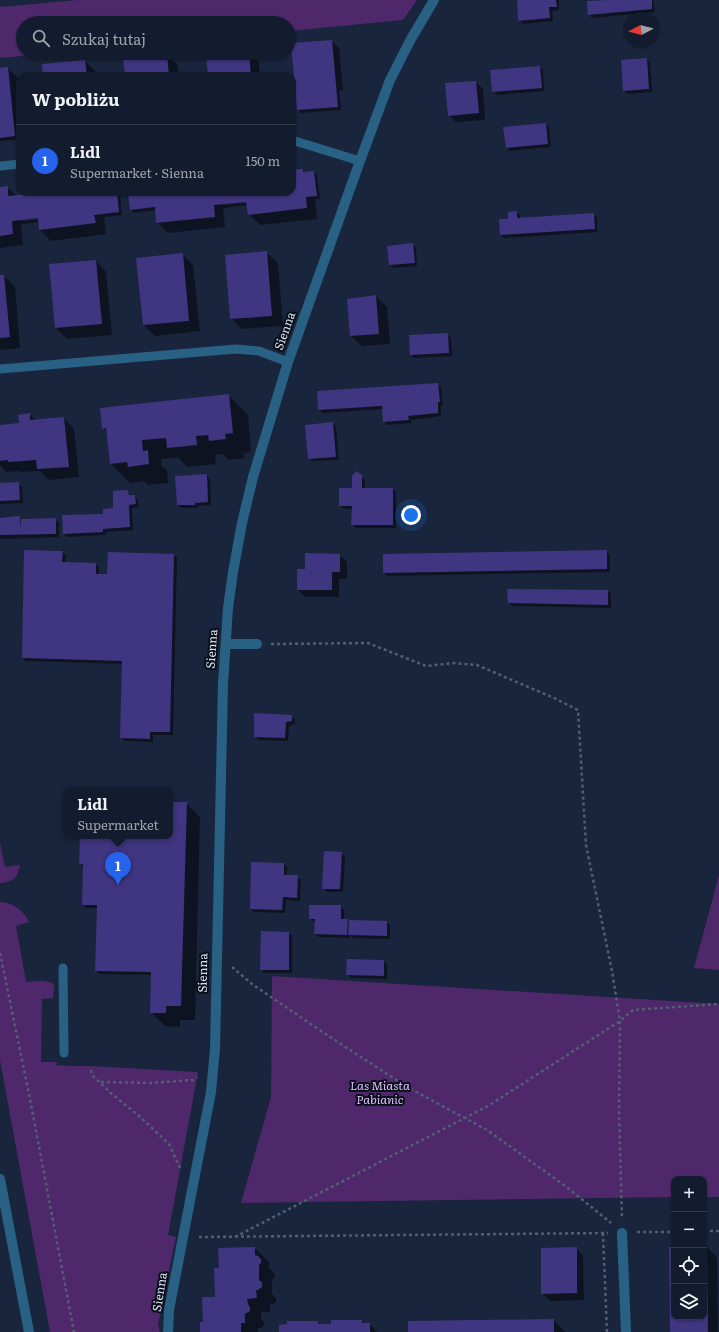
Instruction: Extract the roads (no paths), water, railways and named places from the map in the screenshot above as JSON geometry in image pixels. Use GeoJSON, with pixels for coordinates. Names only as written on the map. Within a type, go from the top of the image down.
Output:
{"type":"FeatureCollection","features":[{"type":"Feature","properties":{"kind":"street","name":"Sienna"},"geometry":{"type":"LineString","coordinates":[[168,1332],[169,1310],[210,1092],[215,1049],[223,700],[232,572],[253,477],[288,362],[390,80],[411,39],[434,0]]}},
{"type":"Feature","properties":{"kind":"street"},"geometry":{"type":"LineString","coordinates":[[226,644],[257,644]]}},
{"type":"Feature","properties":{"kind":"street"},"geometry":{"type":"LineString","coordinates":[[0,1180],[29,1332]]}},
{"type":"Feature","properties":{"kind":"street"},"geometry":{"type":"LineString","coordinates":[[622,1233],[626,1332]]}},
{"type":"Feature","properties":{"kind":"lane"},"geometry":{"type":"LineString","coordinates":[[296,141],[360,161]]}},
{"type":"Feature","properties":{"kind":"lane"},"geometry":{"type":"LineString","coordinates":[[0,166],[16,164]]}},
{"type":"Feature","properties":{"kind":"lane"},"geometry":{"type":"LineString","coordinates":[[0,369],[236,349],[259,351],[288,362]]}},
{"type":"Feature","properties":{"kind":"lane"},"geometry":{"type":"LineString","coordinates":[[63,968],[64,1053]]}},
{"type":"Feature","properties":{"kind":"place","name":"Lidl"},"geometry":{"type":"Point","coordinates":[118,885]}},
{"type":"Feature","properties":{"kind":"park label","name":"Las Miasta Pabianic"},"geometry":{"type":"Point","coordinates":[380,1093]}}]}
